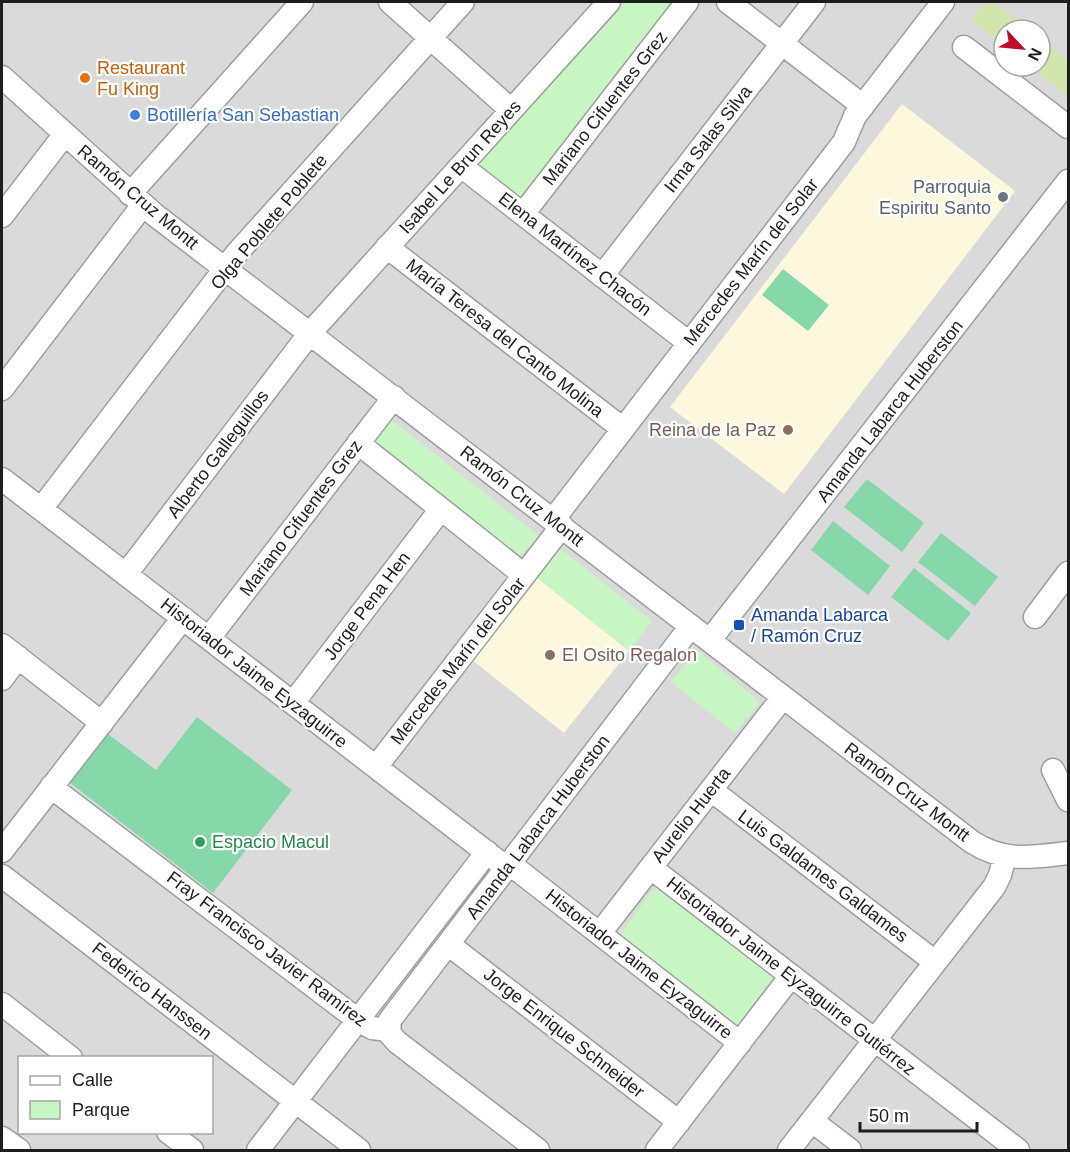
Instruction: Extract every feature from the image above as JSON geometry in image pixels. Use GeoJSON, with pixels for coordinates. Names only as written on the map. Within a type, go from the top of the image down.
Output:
{"type":"FeatureCollection","features":[{"type":"Feature","properties":{"kind":"street"},"geometry":{"type":"LineString","coordinates":[[2,389],[136,199],[302,2]]}},
{"type":"Feature","properties":{"kind":"street"},"geometry":{"type":"LineString","coordinates":[[390,2],[511,110]]}},
{"type":"Feature","properties":{"kind":"street","name":"Olga Poblete Poblete"},"geometry":{"type":"LineString","coordinates":[[41,509],[237,253],[463,2]]}},
{"type":"Feature","properties":{"kind":"street","name":"Isabel Le Brun Reyes"},"geometry":{"type":"LineString","coordinates":[[310,333],[609,2]]}},
{"type":"Feature","properties":{"kind":"street","name":"Mariano Cifuentes Grez"},"geometry":{"type":"LineString","coordinates":[[523,214],[687,2]]}},
{"type":"Feature","properties":{"kind":"street"},"geometry":{"type":"LineString","coordinates":[[728,2],[863,106]]}},
{"type":"Feature","properties":{"kind":"street","name":"Irma Salas Silva"},"geometry":{"type":"LineString","coordinates":[[603,276],[814,2]]}},
{"type":"Feature","properties":{"kind":"street","name":"Mercedes Marín del Solar"},"geometry":{"type":"LineString","coordinates":[[376,767],[524,575],[557,523],[623,429],[844,142],[852,122],[863,106],[943,2]]}},
{"type":"Feature","properties":{"kind":"street"},"geometry":{"type":"LineString","coordinates":[[964,47],[1068,127]]}},
{"type":"Feature","properties":{"kind":"street","name":"Ramón Cruz Montt"},"geometry":{"type":"LineString","coordinates":[[2,77],[136,199],[972,842],[993,853],[1022,858],[1068,853]]}},
{"type":"Feature","properties":{"kind":"street"},"geometry":{"type":"LineString","coordinates":[[2,216],[65,135]]}},
{"type":"Feature","properties":{"kind":"street","name":"Elena Martínez Chacón"},"geometry":{"type":"LineString","coordinates":[[461,166],[689,343]]}},
{"type":"Feature","properties":{"kind":"street","name":"Amanda Labarca Huberston"},"geometry":{"type":"LineString","coordinates":[[710,640],[1068,181]]}},
{"type":"Feature","properties":{"kind":"street","name":"María Teresa del Canto Molina"},"geometry":{"type":"LineString","coordinates":[[387,247],[623,429]]}},
{"type":"Feature","properties":{"kind":"street","name":"Alberto Galleguillos"},"geometry":{"type":"LineString","coordinates":[[126,574],[310,333]]}},
{"type":"Feature","properties":{"kind":"street","name":"Mariano Cifuentes Grez"},"geometry":{"type":"LineString","coordinates":[[209,638],[394,397]]}},
{"type":"Feature","properties":{"kind":"street"},"geometry":{"type":"LineString","coordinates":[[358,443],[524,575]]}},
{"type":"Feature","properties":{"kind":"street","name":"Historiador Jaime Eyzaguirre"},"geometry":{"type":"LineString","coordinates":[[2,479],[487,852],[600,933],[740,1042]]}},
{"type":"Feature","properties":{"kind":"street","name":"Jorge Pena Hen"},"geometry":{"type":"LineString","coordinates":[[293,703],[441,509]]}},
{"type":"Feature","properties":{"kind":"street"},"geometry":{"type":"LineString","coordinates":[[1035,617],[1068,573]]}},
{"type":"Feature","properties":{"kind":"street"},"geometry":{"type":"LineString","coordinates":[[2,851],[183,618]]}},
{"type":"Feature","properties":{"kind":"street","name":"Amanda Labarca Huberston"},"geometry":{"type":"LineString","coordinates":[[389,1030],[392,1016],[691,626]]}},
{"type":"Feature","properties":{"kind":"street"},"geometry":{"type":"LineString","coordinates":[[2,678],[10,651],[102,723]]}},
{"type":"Feature","properties":{"kind":"street","name":"Aurelio Huerta"},"geometry":{"type":"LineString","coordinates":[[600,933],[783,697]]}},
{"type":"Feature","properties":{"kind":"street"},"geometry":{"type":"LineString","coordinates":[[1053,770],[1068,800]]}},
{"type":"Feature","properties":{"kind":"street","name":"Fray Francisco Javier Ramírez"},"geometry":{"type":"LineString","coordinates":[[51,787],[358,1020],[372,1028],[389,1030],[391,1037],[397,1042],[538,1150]]}},
{"type":"Feature","properties":{"kind":"street","name":"Luis Galdames Galdames"},"geometry":{"type":"LineString","coordinates":[[711,790],[935,962]]}},
{"type":"Feature","properties":{"kind":"street","name":"Amanda Labarca Huberston"},"geometry":{"type":"LineString","coordinates":[[258,1150],[487,852]]}},
{"type":"Feature","properties":{"kind":"street"},"geometry":{"type":"LineString","coordinates":[[789,1150],[994,887],[1005,856]]}},
{"type":"Feature","properties":{"kind":"street","name":"Historiador Jaime Eyzaguirre Gutiérrez"},"geometry":{"type":"LineString","coordinates":[[651,868],[1018,1150]]}},
{"type":"Feature","properties":{"kind":"street","name":"Federico Hanssen"},"geometry":{"type":"LineString","coordinates":[[2,876],[359,1150]]}},
{"type":"Feature","properties":{"kind":"street","name":"Jorge Enrique Schneider"},"geometry":{"type":"LineString","coordinates":[[448,944],[679,1122]]}},
{"type":"Feature","properties":{"kind":"street"},"geometry":{"type":"LineString","coordinates":[[657,1150],[791,976]]}},
{"type":"Feature","properties":{"kind":"street"},"geometry":{"type":"LineString","coordinates":[[2,1004],[68,1056]]}},
{"type":"Feature","properties":{"kind":"street"},"geometry":{"type":"LineString","coordinates":[[812,1121],[850,1150]]}},
{"type":"Feature","properties":{"kind":"street"},"geometry":{"type":"LineString","coordinates":[[171,1134],[192,1150]]}},
{"type":"Feature","properties":{"kind":"street"},"geometry":{"type":"LineString","coordinates":[[2,1138],[19,1150]]}},
{"type":"Feature","properties":{"kind":"shaded area"},"geometry":{"type":"Polygon","coordinates":[[[2,2],[1068,2],[1068,1150],[2,1150],[2,2]]]}},
{"type":"Feature","properties":{"kind":"shaded area"},"geometry":{"type":"Polygon","coordinates":[[[902,104],[1015,191],[784,494],[670,407],[902,104]]]}},
{"type":"Feature","properties":{"kind":"shaded area","name":"El Osito Regalon"},"geometry":{"type":"Polygon","coordinates":[[[536,577],[629,651],[564,733],[471,659],[536,577]]]}},
{"type":"Feature","properties":{"kind":"green space"},"geometry":{"type":"Polygon","coordinates":[[[621,2],[673,2],[520,202],[475,165],[621,2]]]}},
{"type":"Feature","properties":{"kind":"green space"},"geometry":{"type":"Polygon","coordinates":[[[986,2],[993,2],[1014,18],[992,18],[992,37],[971,20],[986,2]]]}},
{"type":"Feature","properties":{"kind":"green space"},"geometry":{"type":"Polygon","coordinates":[[[1052,48],[1068,61],[1068,97],[1044,78],[1052,78],[1052,48]]]}},
{"type":"Feature","properties":{"kind":"green space"},"geometry":{"type":"Polygon","coordinates":[[[783,269],[829,305],[808,331],[762,295],[783,269]]]}},
{"type":"Feature","properties":{"kind":"green space"},"geometry":{"type":"Polygon","coordinates":[[[388,417],[539,536],[516,560],[365,444],[388,417]]]}},
{"type":"Feature","properties":{"kind":"green space"},"geometry":{"type":"Polygon","coordinates":[[[867,479],[924,523],[902,552],[844,507],[867,479]]]}},
{"type":"Feature","properties":{"kind":"green space"},"geometry":{"type":"Polygon","coordinates":[[[833,521],[890,566],[868,595],[811,550],[833,521]]]}},
{"type":"Feature","properties":{"kind":"green space"},"geometry":{"type":"Polygon","coordinates":[[[941,533],[998,577],[975,606],[918,562],[941,533]]]}},
{"type":"Feature","properties":{"kind":"green space"},"geometry":{"type":"Polygon","coordinates":[[[559,548],[652,621],[629,651],[536,577],[559,548]]]}},
{"type":"Feature","properties":{"kind":"green space"},"geometry":{"type":"Polygon","coordinates":[[[914,568],[971,613],[948,641],[891,597],[914,568]]]}},
{"type":"Feature","properties":{"kind":"green space"},"geometry":{"type":"Polygon","coordinates":[[[697,650],[760,702],[735,733],[671,682],[697,650]]]}},
{"type":"Feature","properties":{"kind":"green space","name":"Espacio Macul"},"geometry":{"type":"Polygon","coordinates":[[[197,717],[292,790],[213,893],[70,783],[108,734],[156,770],[197,717]]]}},
{"type":"Feature","properties":{"kind":"green space"},"geometry":{"type":"Polygon","coordinates":[[[655,887],[774,976],[738,1025],[619,936],[655,887]]]}},
{"type":"Feature","properties":{"kind":"place","name":"Restaurant Fu King"},"geometry":{"type":"Point","coordinates":[85,78]}},
{"type":"Feature","properties":{"kind":"place","name":"Botillería San Sebastian"},"geometry":{"type":"Point","coordinates":[135,115]}},
{"type":"Feature","properties":{"kind":"place","name":"Parroquia Espiritu Santo"},"geometry":{"type":"Point","coordinates":[1003,197]}},
{"type":"Feature","properties":{"kind":"place","name":"Reina de la Paz"},"geometry":{"type":"Point","coordinates":[788,430]}},
{"type":"Feature","properties":{"kind":"place","name":"Amanda Labarca / Ramón Cruz"},"geometry":{"type":"Point","coordinates":[739,625]}},
{"type":"Feature","properties":{"kind":"place","name":"El Osito Regalon"},"geometry":{"type":"Point","coordinates":[550,655]}},
{"type":"Feature","properties":{"kind":"place","name":"Espacio Macul"},"geometry":{"type":"Point","coordinates":[200,842]}}]}
